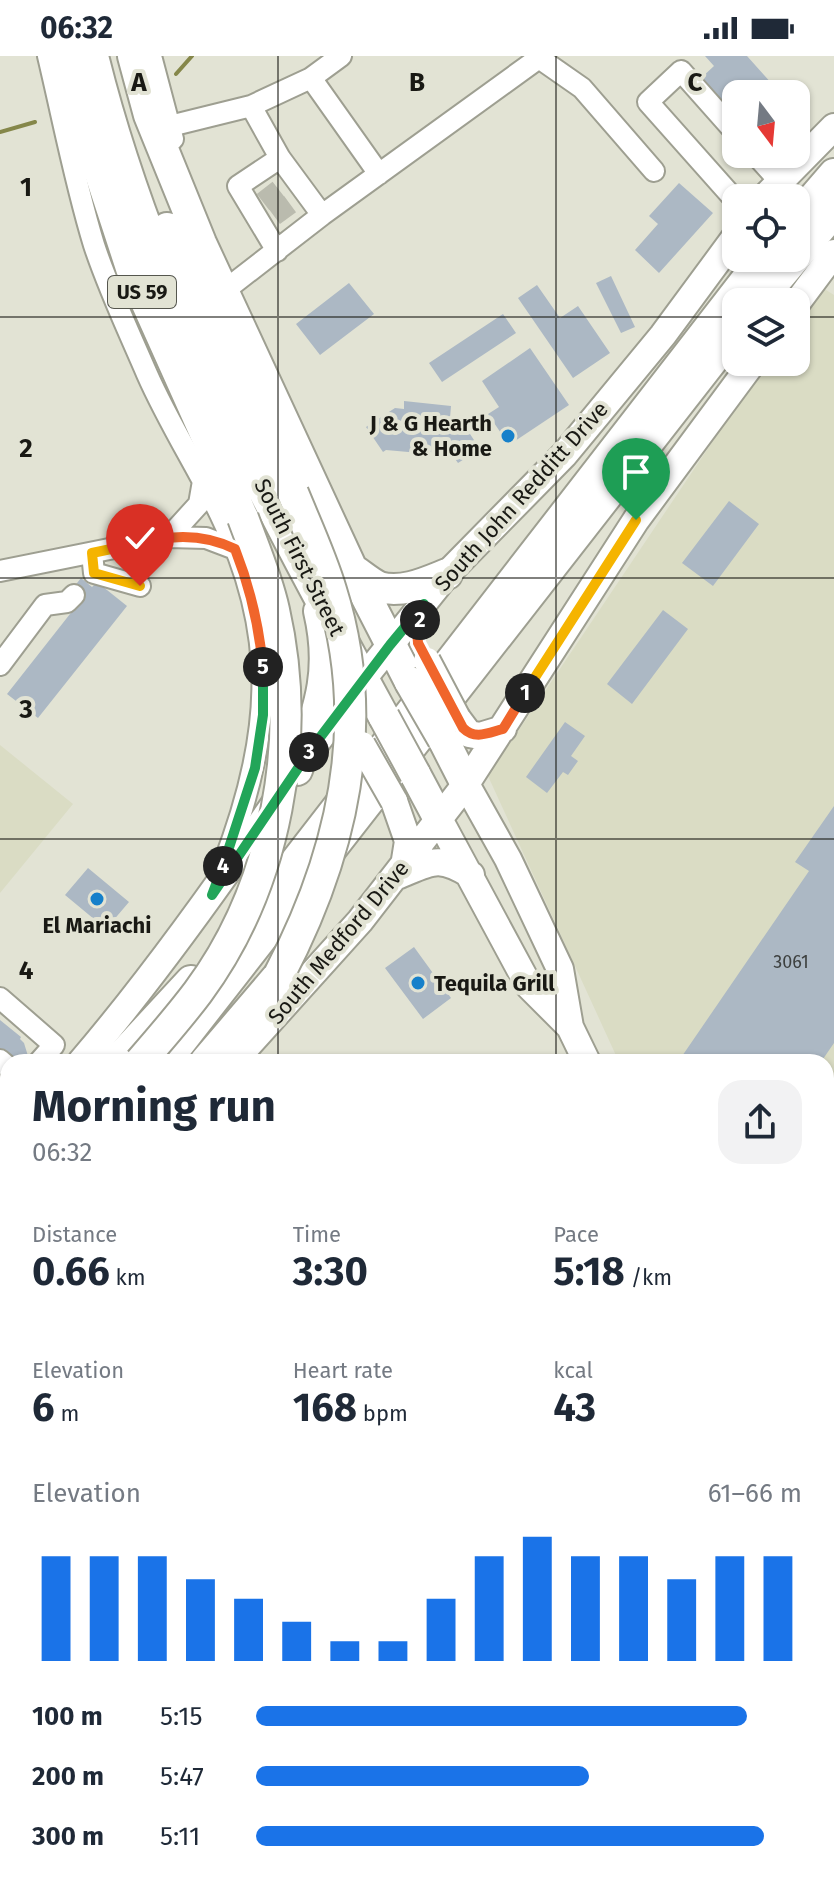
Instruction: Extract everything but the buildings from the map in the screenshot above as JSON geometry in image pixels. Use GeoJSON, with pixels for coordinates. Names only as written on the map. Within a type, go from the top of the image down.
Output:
{"type":"FeatureCollection","features":[{"type":"Feature","properties":{"kind":"highway","name":"US 59"},"geometry":{"type":"LineString","coordinates":[[71,56],[95,158],[131,268],[243,518],[274,607],[285,685],[283,765],[272,828],[256,883],[229,942],[199,990],[147,1054]]}},
{"type":"Feature","properties":{"kind":"highway","name":"South First Street"},"geometry":{"type":"LineString","coordinates":[[93,56],[130,183],[163,272],[213,390],[439,819]]}},
{"type":"Feature","properties":{"kind":"highway","name":"US 59"},"geometry":{"type":"LineString","coordinates":[[114,56],[168,233],[207,320],[293,493],[332,592],[345,648],[351,715],[346,781],[332,850],[299,936],[279,975],[212,1054]]}},
{"type":"Feature","properties":{"kind":"highway","name":"South First Street"},"geometry":{"type":"LineString","coordinates":[[133,56],[149,115],[201,243],[258,370],[390,645],[419,672],[450,728],[466,784]]}},
{"type":"Feature","properties":{"kind":"highway"},"geometry":{"type":"LineString","coordinates":[[810,202],[834,174]]}},
{"type":"Feature","properties":{"kind":"highway"},"geometry":{"type":"LineString","coordinates":[[810,240],[834,212]]}},
{"type":"Feature","properties":{"kind":"highway"},"geometry":{"type":"LineString","coordinates":[[123,1054],[269,896],[752,272]]}},
{"type":"Feature","properties":{"kind":"highway"},"geometry":{"type":"LineString","coordinates":[[770,288],[783,272]]}},
{"type":"Feature","properties":{"kind":"highway"},"geometry":{"type":"LineString","coordinates":[[171,1054],[722,348]]}},
{"type":"Feature","properties":{"kind":"highway"},"geometry":{"type":"LineString","coordinates":[[352,569],[377,586],[391,589],[419,586],[447,574]]}},
{"type":"Feature","properties":{"kind":"highway"},"geometry":{"type":"LineString","coordinates":[[297,770],[324,686],[326,663],[321,618],[312,582]]}},
{"type":"Feature","properties":{"kind":"main road"},"geometry":{"type":"LineString","coordinates":[[778,184],[834,127]]}},
{"type":"Feature","properties":{"kind":"main road"},"geometry":{"type":"LineString","coordinates":[[808,288],[834,253]]}},
{"type":"Feature","properties":{"kind":"main road","name":"South John Redditt Drive"},"geometry":{"type":"LineString","coordinates":[[363,679],[447,574],[564,455],[663,335],[722,255]]}},
{"type":"Feature","properties":{"kind":"main road"},"geometry":{"type":"LineString","coordinates":[[439,819],[503,729],[636,520],[743,376]]}},
{"type":"Feature","properties":{"kind":"main road"},"geometry":{"type":"LineString","coordinates":[[419,672],[417,630],[424,604]]}},
{"type":"Feature","properties":{"kind":"main road"},"geometry":{"type":"LineString","coordinates":[[88,1054],[212,895],[363,679]]}},
{"type":"Feature","properties":{"kind":"main road"},"geometry":{"type":"LineString","coordinates":[[330,724],[355,735],[394,801],[408,841],[400,871]]}},
{"type":"Feature","properties":{"kind":"main road"},"geometry":{"type":"LineString","coordinates":[[450,728],[480,736],[503,729]]}},
{"type":"Feature","properties":{"kind":"main road","name":"South First Street"},"geometry":{"type":"LineString","coordinates":[[466,784],[508,859],[560,969],[570,1027],[583,1054]]}},
{"type":"Feature","properties":{"kind":"main road","name":"South First Street"},"geometry":{"type":"LineString","coordinates":[[439,819],[529,986],[570,1027]]}},
{"type":"Feature","properties":{"kind":"main road","name":"South Medford Drive"},"geometry":{"type":"LineString","coordinates":[[240,1054],[360,921],[439,819]]}},
{"type":"Feature","properties":{"kind":"main road"},"geometry":{"type":"LineString","coordinates":[[400,871],[446,861],[471,875]]}},
{"type":"Feature","properties":{"kind":"street"},"geometry":{"type":"LineString","coordinates":[[48,56],[95,246],[149,377],[235,549],[256,617],[263,664],[263,715],[255,768],[237,829],[212,895]]}},
{"type":"Feature","properties":{"kind":"street","name":"South First Street"},"geometry":{"type":"LineString","coordinates":[[151,56],[201,243]]}},
{"type":"Feature","properties":{"kind":"street"},"geometry":{"type":"LineString","coordinates":[[170,126],[251,106],[311,78],[341,56]]}},
{"type":"Feature","properties":{"kind":"street"},"geometry":{"type":"LineString","coordinates":[[224,291],[322,215],[539,57],[582,88],[654,171]]}},
{"type":"Feature","properties":{"kind":"street"},"geometry":{"type":"LineString","coordinates":[[722,117],[681,71],[648,102],[722,185]]}},
{"type":"Feature","properties":{"kind":"street"},"geometry":{"type":"LineString","coordinates":[[311,78],[379,174]]}},
{"type":"Feature","properties":{"kind":"street"},"geometry":{"type":"LineString","coordinates":[[251,106],[295,188],[322,215]]}},
{"type":"Feature","properties":{"kind":"street"},"geometry":{"type":"LineString","coordinates":[[277,251],[263,214],[238,186],[280,158]]}},
{"type":"Feature","properties":{"kind":"street"},"geometry":{"type":"LineString","coordinates":[[0,665],[45,605],[67,602],[87,576],[169,537],[199,504],[203,481]]}},
{"type":"Feature","properties":{"kind":"street"},"geometry":{"type":"LineString","coordinates":[[169,537],[206,538],[235,549]]}},
{"type":"Feature","properties":{"kind":"street"},"geometry":{"type":"LineString","coordinates":[[0,571],[87,576],[140,586]]}},
{"type":"Feature","properties":{"kind":"street"},"geometry":{"type":"LineString","coordinates":[[0,983],[56,1031],[54,1045],[46,1054]]}},
{"type":"Feature","properties":{"kind":"street"},"geometry":{"type":"LineString","coordinates":[[0,998],[54,1045]]}},
{"type":"Feature","properties":{"kind":"shaded area"},"geometry":{"type":"Polygon","coordinates":[[[818,285],[834,295],[834,1054],[615,1054],[488,776],[757,376],[810,376],[810,297],[818,285]]]}},
{"type":"Feature","properties":{"kind":"shaded area"},"geometry":{"type":"Polygon","coordinates":[[[0,745],[73,804],[0,893],[0,745]]]}},
{"type":"Feature","properties":{"kind":"waterway"},"geometry":{"type":"LineString","coordinates":[[176,74],[192,56]]}},
{"type":"Feature","properties":{"kind":"waterway"},"geometry":{"type":"LineString","coordinates":[[0,132],[35,122]]}},
{"type":"Feature","properties":{"kind":"tunnel"},"geometry":{"type":"LineString","coordinates":[[263,202],[286,184]]}},
{"type":"Feature","properties":{"kind":"tunnel"},"geometry":{"type":"LineString","coordinates":[[274,216],[297,199]]}},
{"type":"Feature","properties":{"kind":"place","name":"J & G Hearth & Home"},"geometry":{"type":"Point","coordinates":[508,436]}},
{"type":"Feature","properties":{"kind":"place","name":"El Mariachi"},"geometry":{"type":"Point","coordinates":[97,899]}},
{"type":"Feature","properties":{"kind":"place","name":"Tequila Grill"},"geometry":{"type":"Point","coordinates":[418,983]}},
{"type":"Feature","properties":{"kind":"route"},"geometry":{"type":"LineString","coordinates":[[140,586],[94,573],[92,553],[169,537],[217,540],[235,549],[256,617],[263,664],[263,715],[255,768],[237,829],[212,895],[315,743],[424,604],[417,630],[418,643],[463,728],[469,734],[480,736],[503,729],[636,520]]}}]}
